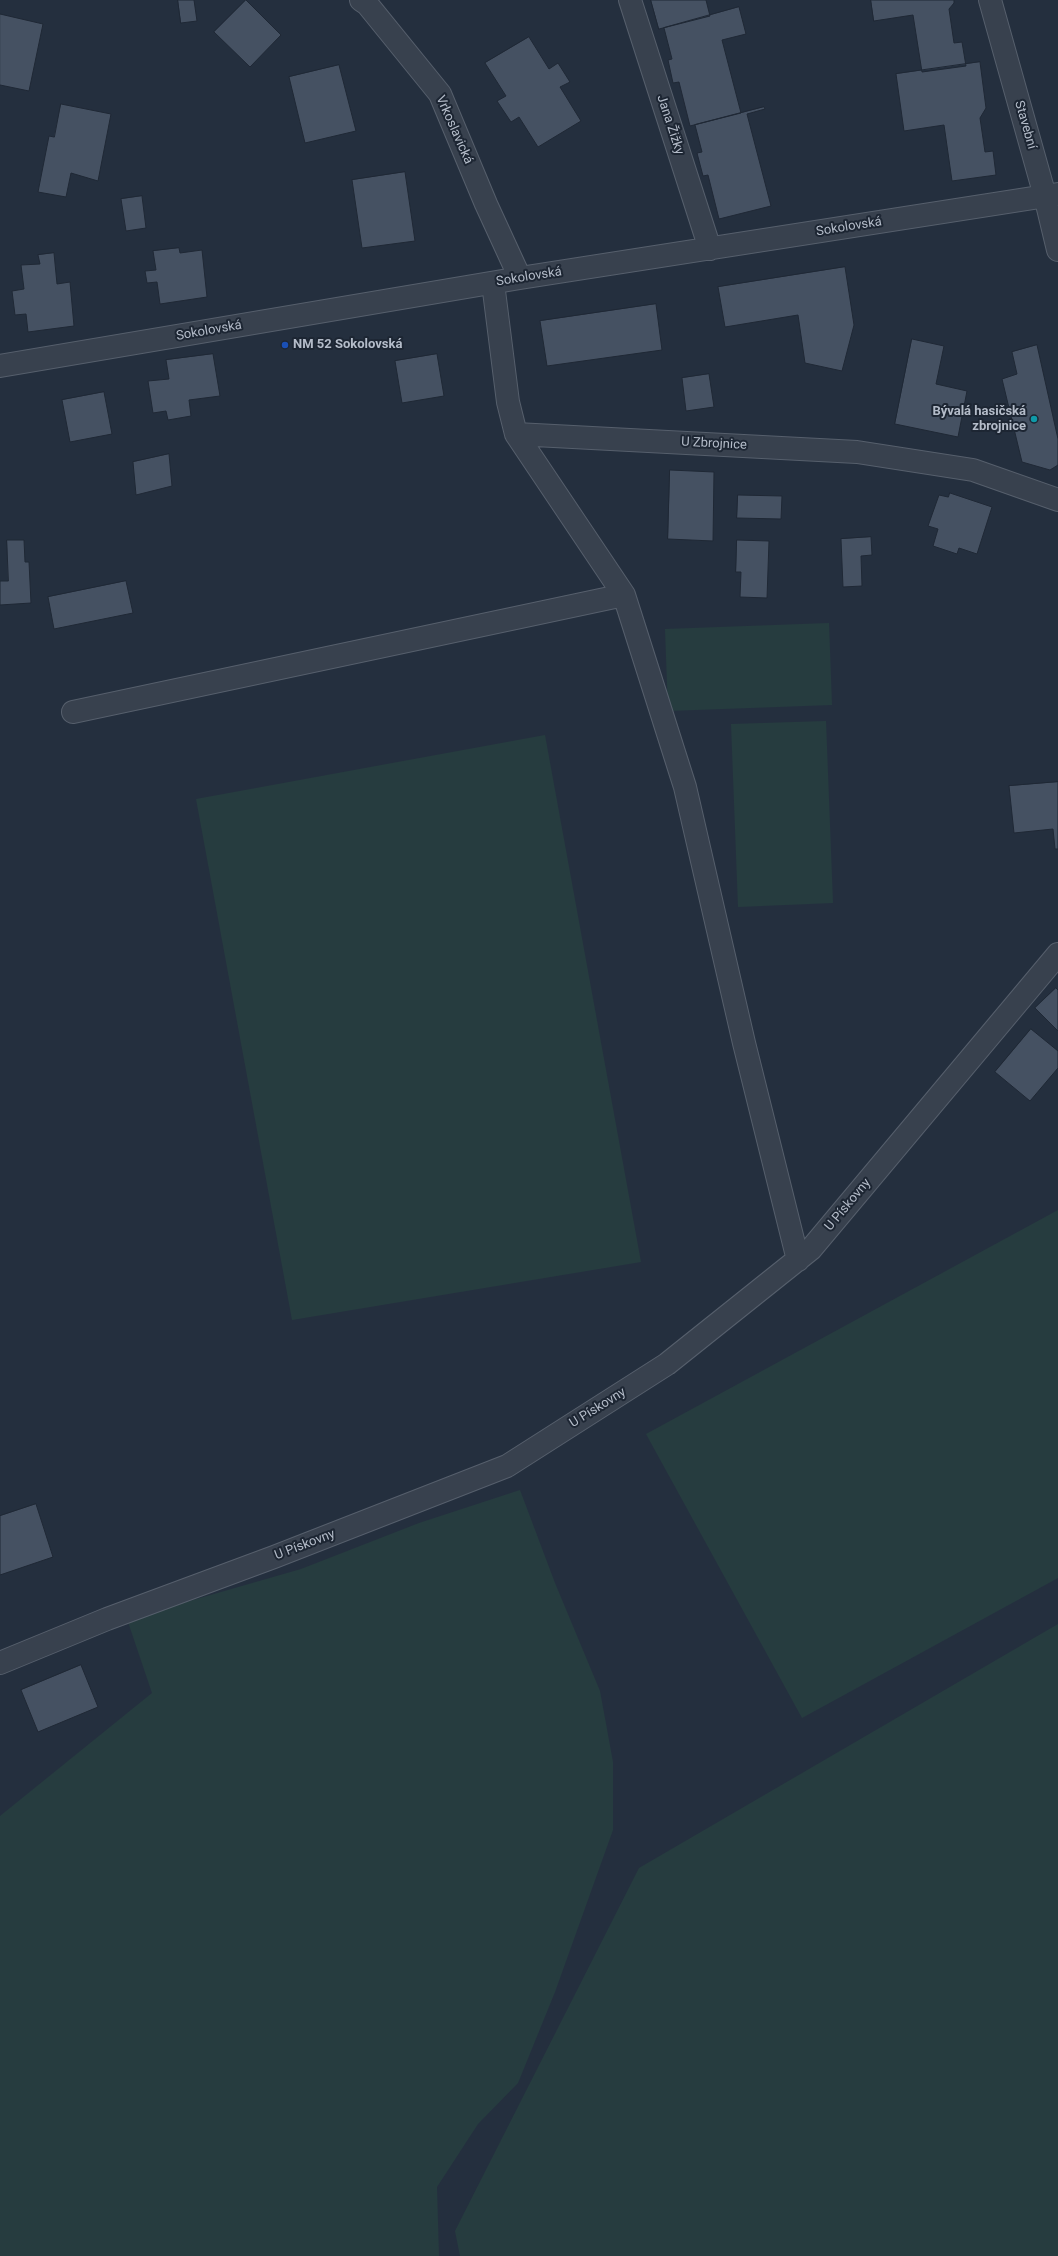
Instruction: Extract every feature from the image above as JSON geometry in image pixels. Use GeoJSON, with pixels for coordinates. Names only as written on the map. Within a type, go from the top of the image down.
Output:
{"type":"FeatureCollection","features":[{"type":"Feature","properties":{"kind":"street","name":"Vrkoslavická"},"geometry":{"type":"LineString","coordinates":[[361,0],[367,4],[440,94],[486,204],[520,278]]}},
{"type":"Feature","properties":{"kind":"street","name":"Jana Žižky"},"geometry":{"type":"LineString","coordinates":[[630,0],[710,249]]}},
{"type":"Feature","properties":{"kind":"street","name":"Stavební"},"geometry":{"type":"LineString","coordinates":[[990,0],[1052,195],[1058,250]]}},
{"type":"Feature","properties":{"kind":"street","name":"Sokolovská"},"geometry":{"type":"LineString","coordinates":[[0,366],[520,278],[1052,195]]}},
{"type":"Feature","properties":{"kind":"street"},"geometry":{"type":"LineString","coordinates":[[493,283],[508,402],[516,434],[624,595],[685,787],[744,1043],[798,1260]]}},
{"type":"Feature","properties":{"kind":"street","name":"U Zbrojnice"},"geometry":{"type":"LineString","coordinates":[[516,434],[856,452],[973,470],[1058,500]]}},
{"type":"Feature","properties":{"kind":"street"},"geometry":{"type":"LineString","coordinates":[[73,712],[624,595]]}},
{"type":"Feature","properties":{"kind":"street","name":"U Pískovny"},"geometry":{"type":"LineString","coordinates":[[0,1663],[107,1619],[274,1557],[507,1466],[667,1364],[812,1249],[1058,954]]}},
{"type":"Feature","properties":{"kind":"green space"},"geometry":{"type":"Polygon","coordinates":[[[829,623],[832,705],[668,711],[665,629],[829,623]]]}},
{"type":"Feature","properties":{"kind":"green space"},"geometry":{"type":"Polygon","coordinates":[[[826,721],[833,903],[738,907],[731,724],[826,721]]]}},
{"type":"Feature","properties":{"kind":"green space"},"geometry":{"type":"Polygon","coordinates":[[[545,735],[641,1262],[292,1320],[196,799],[545,735]]]}},
{"type":"Feature","properties":{"kind":"green space"},"geometry":{"type":"Polygon","coordinates":[[[1058,1210],[1058,1578],[802,1718],[646,1434],[1058,1210]]]}},
{"type":"Feature","properties":{"kind":"green space"},"geometry":{"type":"Polygon","coordinates":[[[520,1490],[555,1583],[600,1691],[613,1762],[613,1830],[555,1992],[518,2083],[478,2124],[437,2187],[439,2256],[0,2256],[0,1816],[152,1693],[127,1619],[301,1569],[419,1523],[520,1490]]]}},
{"type":"Feature","properties":{"kind":"green space"},"geometry":{"type":"Polygon","coordinates":[[[1058,1624],[1058,2256],[460,2256],[455,2231],[639,1868],[1058,1624]]]}},
{"type":"Feature","properties":{"kind":"building"},"geometry":{"type":"Polygon","coordinates":[[[178,0],[194,0],[197,21],[181,23],[178,0]]]}},
{"type":"Feature","properties":{"kind":"building"},"geometry":{"type":"Polygon","coordinates":[[[246,0],[281,35],[250,67],[214,32],[246,0]]]}},
{"type":"Feature","properties":{"kind":"building"},"geometry":{"type":"Polygon","coordinates":[[[651,0],[706,0],[710,16],[659,29],[651,0]]]}},
{"type":"Feature","properties":{"kind":"building"},"geometry":{"type":"Polygon","coordinates":[[[871,0],[954,0],[954,3],[949,9],[954,43],[962,42],[966,66],[922,72],[913,15],[874,21],[871,0]]]}},
{"type":"Feature","properties":{"kind":"building"},"geometry":{"type":"Polygon","coordinates":[[[739,7],[746,34],[722,40],[741,113],[690,126],[679,82],[673,83],[668,60],[672,59],[664,28],[739,7]]]}},
{"type":"Feature","properties":{"kind":"building"},"geometry":{"type":"Polygon","coordinates":[[[0,14],[43,24],[29,91],[0,85],[0,14]]]}},
{"type":"Feature","properties":{"kind":"building"},"geometry":{"type":"Polygon","coordinates":[[[529,37],[549,69],[558,63],[570,82],[560,87],[581,121],[538,147],[519,117],[511,122],[497,101],[506,96],[485,63],[529,37]]]}},
{"type":"Feature","properties":{"kind":"building"},"geometry":{"type":"Polygon","coordinates":[[[980,62],[986,108],[980,118],[985,152],[993,151],[996,175],[952,181],[944,125],[904,131],[896,74],[980,62]]]}},
{"type":"Feature","properties":{"kind":"building"},"geometry":{"type":"Polygon","coordinates":[[[339,65],[356,131],[305,143],[289,77],[339,65]]]}},
{"type":"Feature","properties":{"kind":"building"},"geometry":{"type":"Polygon","coordinates":[[[61,104],[111,114],[98,181],[71,173],[66,197],[38,192],[49,136],[54,137],[61,104]]]}},
{"type":"Feature","properties":{"kind":"building"},"geometry":{"type":"Polygon","coordinates":[[[764,107],[765,109],[747,114],[771,206],[719,219],[708,175],[703,176],[697,153],[702,152],[695,125],[764,107]]]}},
{"type":"Feature","properties":{"kind":"building"},"geometry":{"type":"Polygon","coordinates":[[[405,172],[415,241],[362,248],[352,180],[405,172]]]}},
{"type":"Feature","properties":{"kind":"building"},"geometry":{"type":"Polygon","coordinates":[[[142,196],[146,228],[126,231],[121,199],[142,196]]]}},
{"type":"Feature","properties":{"kind":"building"},"geometry":{"type":"Polygon","coordinates":[[[179,248],[180,253],[202,250],[207,297],[160,304],[157,282],[147,283],[145,271],[156,270],[153,251],[179,248]]]}},
{"type":"Feature","properties":{"kind":"building"},"geometry":{"type":"Polygon","coordinates":[[[54,253],[57,284],[70,282],[74,326],[28,332],[26,314],[15,315],[12,291],[24,289],[21,265],[40,264],[38,255],[54,253]]]}},
{"type":"Feature","properties":{"kind":"building"},"geometry":{"type":"Polygon","coordinates":[[[845,267],[854,325],[842,371],[805,363],[798,315],[725,327],[718,287],[845,267]]]}},
{"type":"Feature","properties":{"kind":"building"},"geometry":{"type":"Polygon","coordinates":[[[656,304],[662,350],[547,366],[540,321],[656,304]]]}},
{"type":"Feature","properties":{"kind":"building"},"geometry":{"type":"Polygon","coordinates":[[[912,339],[944,346],[936,384],[967,391],[958,437],[895,424],[912,339]]]}},
{"type":"Feature","properties":{"kind":"building"},"geometry":{"type":"Polygon","coordinates":[[[1037,345],[1058,439],[1058,465],[1050,470],[1022,462],[1002,379],[1017,374],[1012,352],[1037,345]]]}},
{"type":"Feature","properties":{"kind":"building"},"geometry":{"type":"Polygon","coordinates":[[[213,354],[220,396],[189,400],[191,416],[168,420],[166,411],[153,413],[148,381],[169,379],[166,360],[213,354]]]}},
{"type":"Feature","properties":{"kind":"building"},"geometry":{"type":"Polygon","coordinates":[[[437,354],[444,396],[402,403],[395,361],[437,354]]]}},
{"type":"Feature","properties":{"kind":"building"},"geometry":{"type":"Polygon","coordinates":[[[709,374],[714,407],[686,411],[682,378],[709,374]]]}},
{"type":"Feature","properties":{"kind":"building"},"geometry":{"type":"Polygon","coordinates":[[[104,392],[112,434],[70,442],[62,400],[104,392]]]}},
{"type":"Feature","properties":{"kind":"building"},"geometry":{"type":"Polygon","coordinates":[[[169,454],[172,486],[136,495],[133,462],[169,454]]]}},
{"type":"Feature","properties":{"kind":"building"},"geometry":{"type":"Polygon","coordinates":[[[670,470],[714,472],[713,541],[668,539],[670,470]]]}},
{"type":"Feature","properties":{"kind":"building"},"geometry":{"type":"Polygon","coordinates":[[[950,493],[992,507],[977,554],[959,548],[957,554],[933,546],[938,529],[928,526],[939,495],[948,497],[950,493]]]}},
{"type":"Feature","properties":{"kind":"building"},"geometry":{"type":"Polygon","coordinates":[[[738,495],[782,496],[781,519],[737,518],[738,495]]]}},
{"type":"Feature","properties":{"kind":"building"},"geometry":{"type":"Polygon","coordinates":[[[871,537],[872,555],[861,556],[862,586],[843,587],[841,539],[871,537]]]}},
{"type":"Feature","properties":{"kind":"building"},"geometry":{"type":"Polygon","coordinates":[[[7,540],[24,540],[25,562],[29,562],[31,603],[0,605],[0,581],[8,581],[7,540]]]}},
{"type":"Feature","properties":{"kind":"building"},"geometry":{"type":"Polygon","coordinates":[[[737,540],[769,541],[767,598],[740,597],[741,572],[736,572],[737,540]]]}},
{"type":"Feature","properties":{"kind":"building"},"geometry":{"type":"Polygon","coordinates":[[[126,581],[133,613],[54,629],[48,597],[126,581]]]}},
{"type":"Feature","properties":{"kind":"building"},"geometry":{"type":"Polygon","coordinates":[[[1058,782],[1058,849],[1055,849],[1053,829],[1014,833],[1009,786],[1058,782]]]}},
{"type":"Feature","properties":{"kind":"building"},"geometry":{"type":"Polygon","coordinates":[[[1056,988],[1058,990],[1058,1031],[1035,1008],[1056,988]]]}},
{"type":"Feature","properties":{"kind":"building"},"geometry":{"type":"Polygon","coordinates":[[[1031,1029],[1058,1051],[1058,1068],[1030,1101],[995,1072],[1031,1029]]]}},
{"type":"Feature","properties":{"kind":"building"},"geometry":{"type":"Polygon","coordinates":[[[36,1504],[53,1557],[0,1575],[0,1516],[36,1504]]]}},
{"type":"Feature","properties":{"kind":"building"},"geometry":{"type":"Polygon","coordinates":[[[81,1665],[98,1707],[38,1732],[21,1690],[81,1665]]]}},
{"type":"Feature","properties":{"kind":"place","name":"NM 52 Sokolovská"},"geometry":{"type":"Point","coordinates":[285,345]}},
{"type":"Feature","properties":{"kind":"place","name":"Bývalá hasičská zbrojnice"},"geometry":{"type":"Point","coordinates":[1034,419]}}]}
